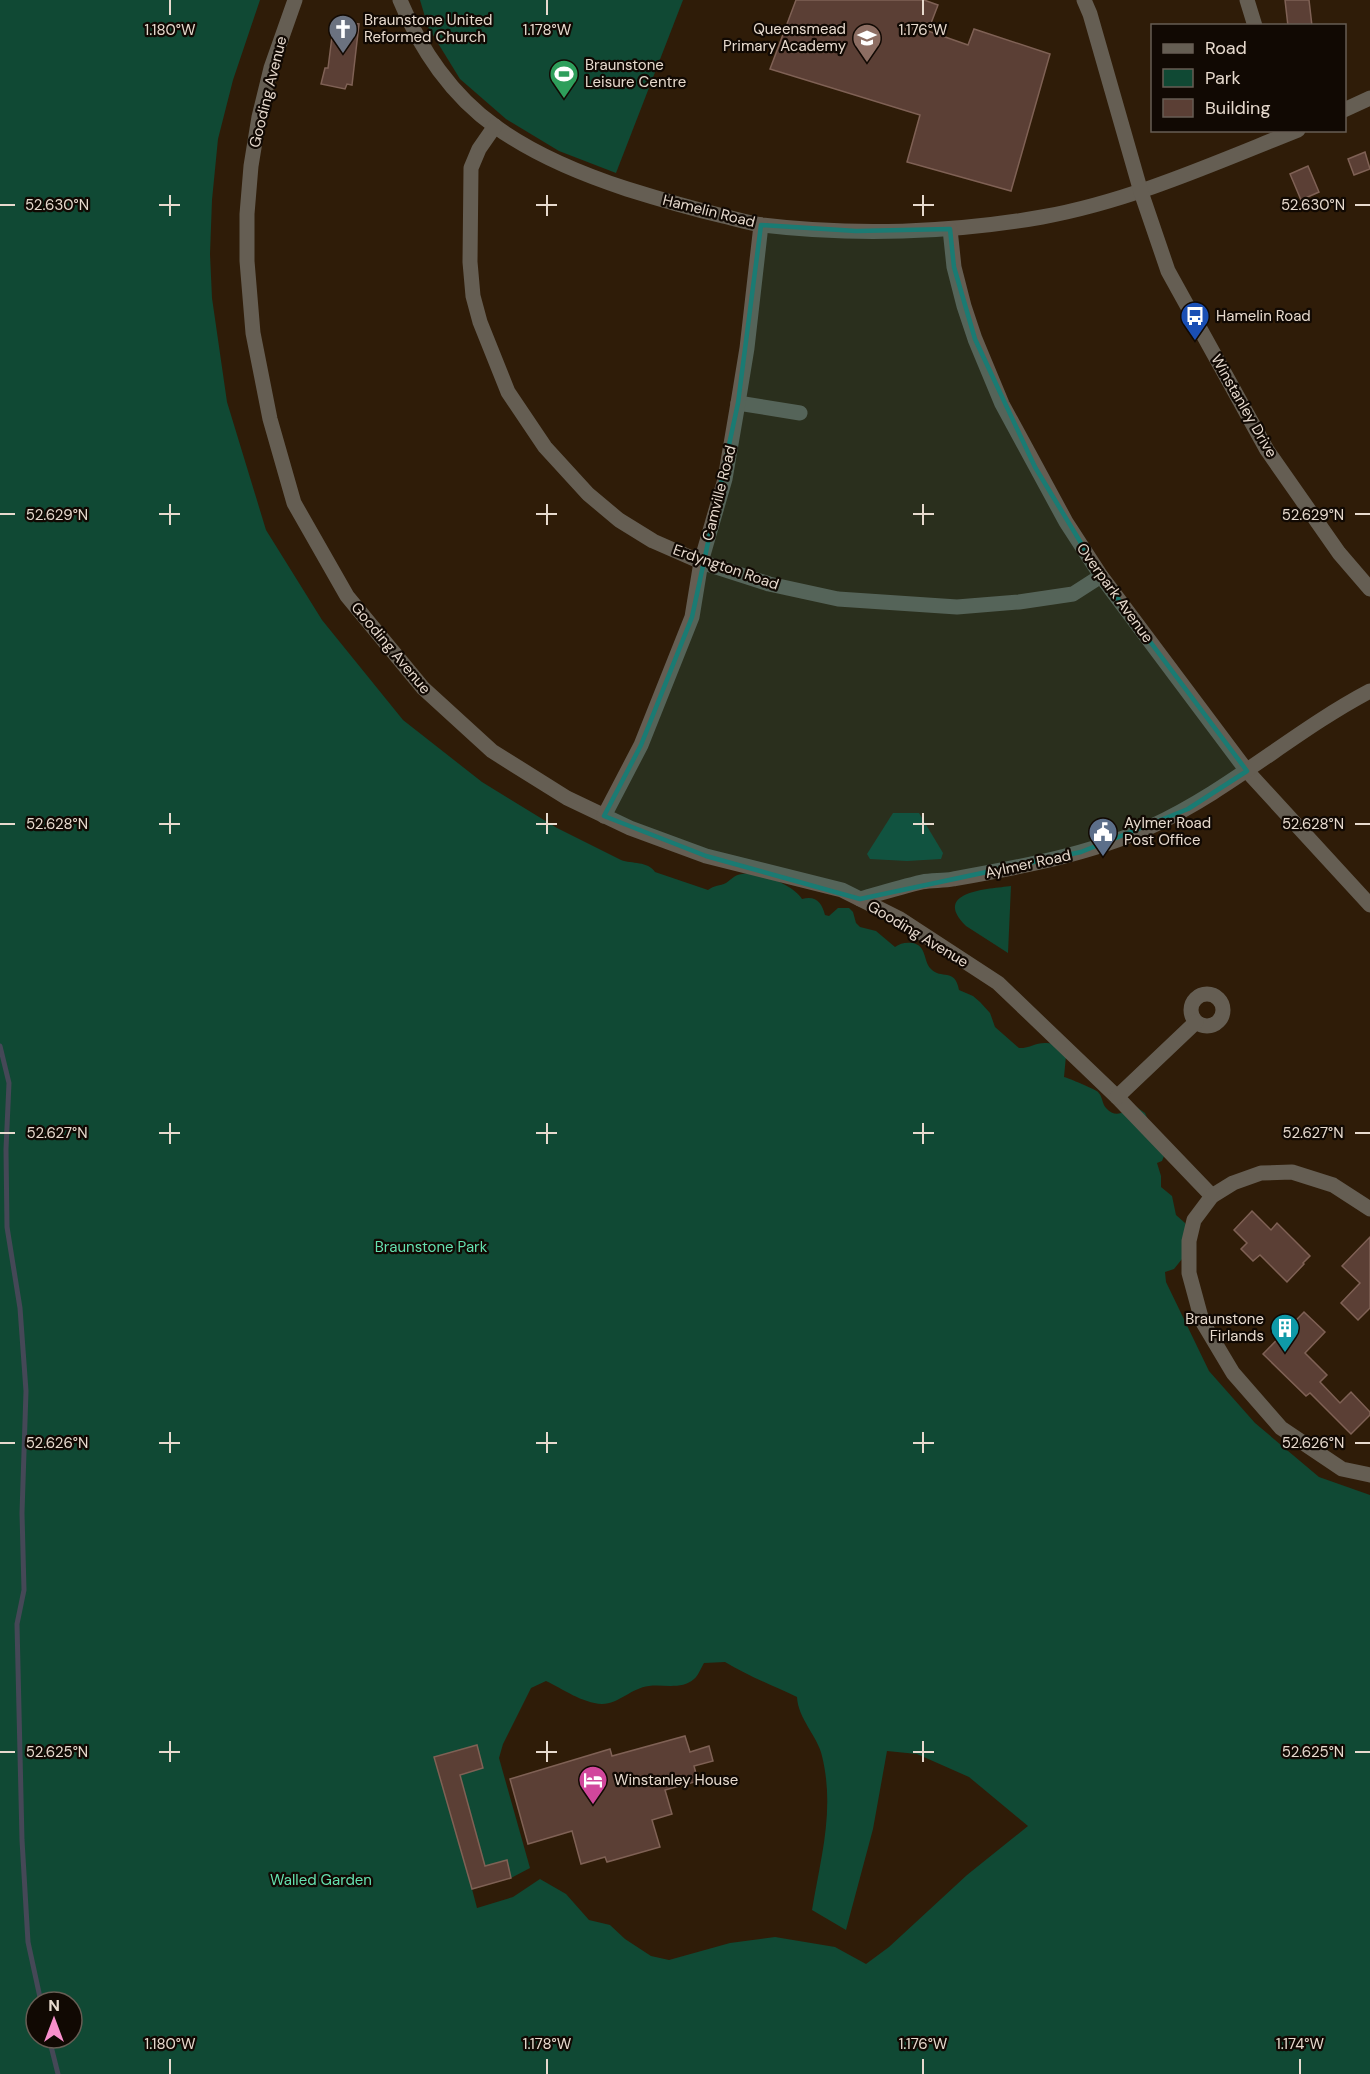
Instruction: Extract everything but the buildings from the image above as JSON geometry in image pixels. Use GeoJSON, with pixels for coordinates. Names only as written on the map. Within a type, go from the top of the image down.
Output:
{"type":"FeatureCollection","features":[{"type":"Feature","properties":{"kind":"street","name":"Gooding Avenue"},"geometry":{"type":"LineString","coordinates":[[295,0],[272,68],[259,117],[250,166],[247,261],[253,333],[270,419],[294,503],[347,596],[423,688],[492,751],[567,798],[630,828],[706,856],[842,890],[900,919],[998,983],[1117,1097],[1212,1196]]}},
{"type":"Feature","properties":{"kind":"street","name":"Hamelin Road"},"geometry":{"type":"LineString","coordinates":[[400,0],[417,34],[447,81],[495,126],[549,158],[604,181],[673,204],[761,225],[856,231],[950,229],[1044,217],[1141,192],[1293,132]]}},
{"type":"Feature","properties":{"kind":"street","name":"Winstanley Drive"},"geometry":{"type":"LineString","coordinates":[[1084,0],[1141,192],[1168,271],[1267,450],[1338,553],[1370,589]]}},
{"type":"Feature","properties":{"kind":"street"},"geometry":{"type":"LineString","coordinates":[[1247,0],[1254,24]]}},
{"type":"Feature","properties":{"kind":"street"},"geometry":{"type":"LineString","coordinates":[[1346,109],[1370,98]]}},
{"type":"Feature","properties":{"kind":"street","name":"Erdyngton Road"},"geometry":{"type":"LineString","coordinates":[[495,126],[479,149],[471,168],[470,262],[473,296],[480,322],[508,392],[545,447],[588,494],[619,520],[653,541],[701,562],[769,584],[838,599],[957,607],[1019,602],[1073,594],[1101,576]]}},
{"type":"Feature","properties":{"kind":"street","name":"Camville Road"},"geometry":{"type":"LineString","coordinates":[[604,816],[641,745],[692,617],[701,562],[725,479],[747,348],[761,225]]}},
{"type":"Feature","properties":{"kind":"street","name":"Overpark Avenue"},"geometry":{"type":"LineString","coordinates":[[950,229],[954,267],[975,339],[1002,404],[1066,522],[1101,576],[1247,771],[1370,905]]}},
{"type":"Feature","properties":{"kind":"street"},"geometry":{"type":"LineString","coordinates":[[738,403],[800,413]]}},
{"type":"Feature","properties":{"kind":"street","name":"Aylmer Road"},"geometry":{"type":"LineString","coordinates":[[860,899],[923,882],[1016,868],[1081,852],[1148,828],[1188,809],[1337,708],[1370,691]]}},
{"type":"Feature","properties":{"kind":"street"},"geometry":{"type":"LineString","coordinates":[[1117,1097],[1196,1022]]}},
{"type":"Feature","properties":{"kind":"street"},"geometry":{"type":"LineString","coordinates":[[1370,1209],[1333,1185],[1292,1172],[1261,1173],[1233,1183],[1212,1196],[1194,1220],[1189,1242],[1189,1273],[1202,1321],[1233,1373],[1281,1428],[1342,1469],[1370,1475]]}},
{"type":"Feature","properties":{"kind":"highlighted area"},"geometry":{"type":"Polygon","coordinates":[[[761,225],[856,231],[950,229],[954,267],[975,339],[1035,467],[1101,576],[1247,771],[1188,809],[1081,852],[860,899],[706,856],[604,816],[641,745],[692,617],[738,403],[761,225]]]}},
{"type":"Feature","properties":{"kind":"green space","name":"Braunstone Park"},"geometry":{"type":"Polygon","coordinates":[[[0,0],[260,0],[233,80],[218,139],[212,200],[210,254],[212,298],[227,402],[266,530],[322,620],[403,720],[482,782],[557,828],[621,860],[644,864],[655,872],[708,890],[726,883],[737,875],[757,875],[784,884],[802,899],[815,899],[825,915],[829,916],[838,908],[849,908],[860,927],[876,931],[895,947],[913,943],[921,947],[931,969],[939,974],[951,976],[959,990],[980,1002],[990,1013],[995,1027],[1019,1048],[1043,1043],[1054,1044],[1066,1056],[1064,1077],[1098,1092],[1105,1106],[1113,1113],[1117,1114],[1135,1106],[1145,1113],[1164,1156],[1162,1161],[1157,1163],[1161,1176],[1161,1187],[1172,1196],[1176,1215],[1185,1223],[1191,1237],[1190,1249],[1174,1269],[1165,1272],[1166,1282],[1209,1371],[1255,1423],[1319,1477],[1370,1495],[1370,2074],[0,2074],[0,0]],[[725,1662],[704,1663],[695,1678],[689,1682],[672,1686],[643,1687],[614,1701],[602,1704],[587,1701],[546,1681],[531,1688],[503,1744],[499,1758],[530,1868],[511,1878],[472,1889],[477,1908],[513,1897],[540,1879],[566,1894],[589,1920],[610,1925],[625,1939],[651,1956],[669,1960],[730,1943],[775,1937],[835,1947],[866,1964],[889,1947],[967,1875],[1028,1826],[969,1777],[917,1754],[887,1751],[873,1829],[846,1930],[812,1910],[823,1852],[827,1814],[826,1776],[820,1748],[804,1720],[797,1697],[725,1662]]]}},
{"type":"Feature","properties":{"kind":"green space","name":"Braunstone Leisure Centre"},"geometry":{"type":"Polygon","coordinates":[[[420,0],[683,0],[616,173],[559,151],[506,119],[460,79],[428,27],[420,0]]]}},
{"type":"Feature","properties":{"kind":"green space"},"geometry":{"type":"Polygon","coordinates":[[[893,813],[919,813],[943,853],[941,859],[907,861],[870,859],[867,854],[893,813]]]}},
{"type":"Feature","properties":{"kind":"green space"},"geometry":{"type":"Polygon","coordinates":[[[1011,886],[1008,953],[966,926],[957,914],[955,905],[967,894],[1011,886]]]}},
{"type":"Feature","properties":{"kind":"waterway"},"geometry":{"type":"LineString","coordinates":[[0,1046],[9,1083],[6,1149],[7,1227],[20,1308],[26,1391],[22,1513],[24,1590],[17,1624],[22,1840],[28,1942],[38,1990]]}},
{"type":"Feature","properties":{"kind":"waterway"},"geometry":{"type":"LineString","coordinates":[[52,2050],[58,2074]]}},
{"type":"Feature","properties":{"kind":"place","name":"Braunstone United Reformed Church"},"geometry":{"type":"Point","coordinates":[343,54]}},
{"type":"Feature","properties":{"kind":"place","name":"Queensmead Primary Academy"},"geometry":{"type":"Point","coordinates":[867,64]}},
{"type":"Feature","properties":{"kind":"place","name":"Braunstone Leisure Centre"},"geometry":{"type":"Point","coordinates":[564,100]}},
{"type":"Feature","properties":{"kind":"place","name":"Hamelin Road"},"geometry":{"type":"Point","coordinates":[1195,342]}},
{"type":"Feature","properties":{"kind":"place","name":"Aylmer Road Post Office"},"geometry":{"type":"Point","coordinates":[1103,858]}},
{"type":"Feature","properties":{"kind":"place","name":"Braunstone Firlands"},"geometry":{"type":"Point","coordinates":[1285,1354]}},
{"type":"Feature","properties":{"kind":"place","name":"Winstanley House"},"geometry":{"type":"Point","coordinates":[593,1806]}},
{"type":"Feature","properties":{"kind":"park label","name":"Walled Garden"},"geometry":{"type":"Point","coordinates":[321,1880]}}]}
